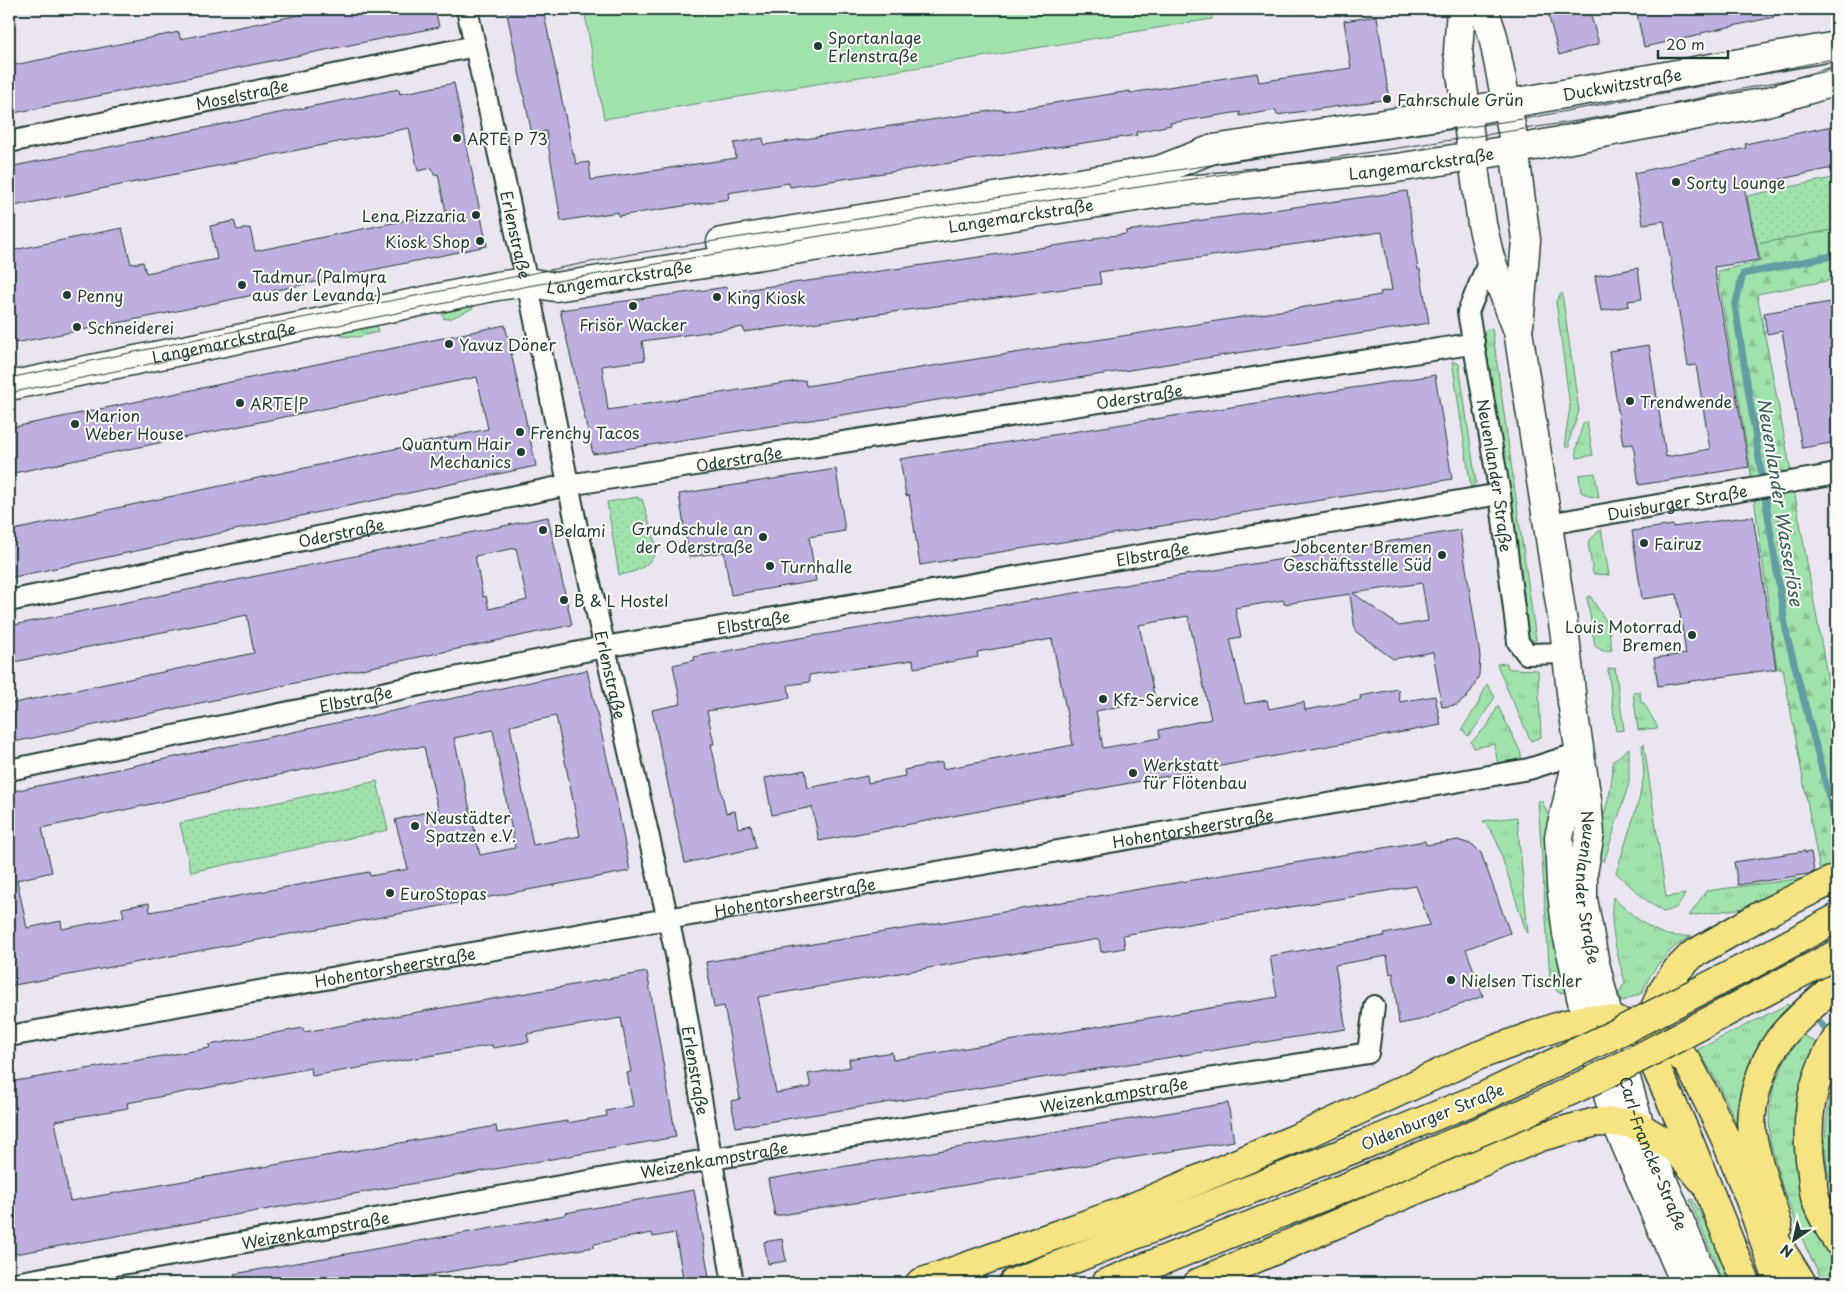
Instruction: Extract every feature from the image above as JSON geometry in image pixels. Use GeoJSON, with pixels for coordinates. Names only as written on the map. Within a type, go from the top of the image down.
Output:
{"type":"FeatureCollection","features":[{"type":"Feature","properties":{"kind":"highway"},"geometry":{"type":"LineString","coordinates":[[1746,1283],[1687,1136],[1654,1063],[1648,1029],[1662,992],[1677,970],[1692,955],[1764,914],[1837,878]]}},
{"type":"Feature","properties":{"kind":"highway","name":"Oldenburger Straße"},"geometry":{"type":"LineString","coordinates":[[1013,1283],[1487,1095],[1617,1033],[1837,918]]}},
{"type":"Feature","properties":{"kind":"highway","name":"Oldenburger Straße"},"geometry":{"type":"LineString","coordinates":[[1106,1283],[1380,1174],[1524,1113],[1633,1061],[1837,954]]}},
{"type":"Feature","properties":{"kind":"highway"},"geometry":{"type":"LineString","coordinates":[[1791,1277],[1752,1133],[1754,1103],[1761,1074],[1779,1040],[1837,984]]}},
{"type":"Feature","properties":{"kind":"highway"},"geometry":{"type":"LineString","coordinates":[[920,1283],[1124,1211],[1311,1132],[1477,1056],[1559,1026],[1597,1020],[1648,1029],[1666,1042],[1688,1063],[1707,1099],[1750,1200],[1791,1277]]}},
{"type":"Feature","properties":{"kind":"highway"},"geometry":{"type":"LineString","coordinates":[[1833,1045],[1816,1080],[1809,1113],[1808,1147],[1816,1201],[1837,1241]]}},
{"type":"Feature","properties":{"kind":"highway"},"geometry":{"type":"LineString","coordinates":[[1198,1283],[1540,1137],[1596,1122],[1628,1124],[1676,1149],[1704,1181]]}},
{"type":"Feature","properties":{"kind":"main road","name":"Neuenlander Straße"},"geometry":{"type":"LineString","coordinates":[[1461,9],[1458,52],[1482,224],[1490,258],[1518,331],[1567,653],[1579,753],[1588,800],[1590,833],[1583,873],[1583,899],[1594,959],[1597,1020],[1628,1124]]}},
{"type":"Feature","properties":{"kind":"main road","name":"Neuenlander Straße"},"geometry":{"type":"LineString","coordinates":[[1484,9],[1493,36],[1507,104],[1526,240],[1518,331]]}},
{"type":"Feature","properties":{"kind":"main road","name":"Duckwitzstraße"},"geometry":{"type":"LineString","coordinates":[[1465,111],[1837,46]]}},
{"type":"Feature","properties":{"kind":"main road"},"geometry":{"type":"LineString","coordinates":[[1514,149],[1766,102],[1837,81]]}},
{"type":"Feature","properties":{"kind":"main road","name":"Langemarckstraße"},"geometry":{"type":"LineString","coordinates":[[527,282],[552,270],[1159,170],[1213,149],[1465,111]]}},
{"type":"Feature","properties":{"kind":"main road","name":"Langemarckstraße"},"geometry":{"type":"LineString","coordinates":[[9,386],[497,286],[527,282],[555,287],[1162,193],[1397,168],[1514,149]]}},
{"type":"Feature","properties":{"kind":"main road","name":"Carl-Francke-Straße"},"geometry":{"type":"LineString","coordinates":[[1628,1124],[1685,1283]]}},
{"type":"Feature","properties":{"kind":"main road","name":"Carl-Francke-Straße"},"geometry":{"type":"LineString","coordinates":[[1628,1124],[1706,1283]]}},
{"type":"Feature","properties":{"kind":"street","name":"Erlenstraße"},"geometry":{"type":"LineString","coordinates":[[467,9],[604,647],[676,954],[733,1283]]}},
{"type":"Feature","properties":{"kind":"street","name":"Moselstraße"},"geometry":{"type":"LineString","coordinates":[[9,142],[475,46]]}},
{"type":"Feature","properties":{"kind":"street","name":"Neuenlander Straße"},"geometry":{"type":"LineString","coordinates":[[1490,258],[1468,312],[1500,494],[1518,642],[1527,654],[1567,653]]}},
{"type":"Feature","properties":{"kind":"street","name":"Oderstraße"},"geometry":{"type":"LineString","coordinates":[[9,601],[568,484],[1474,342]]}},
{"type":"Feature","properties":{"kind":"street","name":"Duisburger Straße"},"geometry":{"type":"LineString","coordinates":[[1548,524],[1837,474]]}},
{"type":"Feature","properties":{"kind":"street","name":"Elbstraße"},"geometry":{"type":"LineString","coordinates":[[9,770],[604,647],[1500,494]]}},
{"type":"Feature","properties":{"kind":"street","name":"Hohentorsheerstraße"},"geometry":{"type":"LineString","coordinates":[[9,1036],[1529,769],[1579,753]]}},
{"type":"Feature","properties":{"kind":"street","name":"Weizenkampstraße"},"geometry":{"type":"LineString","coordinates":[[15,1283],[712,1159],[1368,1053],[1374,1006]]}},
{"type":"Feature","properties":{"kind":"green space","name":"Sportanlage Erlenstraße"},"geometry":{"type":"Polygon","coordinates":[[[584,9],[1211,9],[1212,19],[604,119],[584,9]]]}},
{"type":"Feature","properties":{"kind":"green space"},"geometry":{"type":"Polygon","coordinates":[[[1837,177],[1837,229],[1757,244],[1747,196],[1837,177]]]}},
{"type":"Feature","properties":{"kind":"green space"},"geometry":{"type":"Polygon","coordinates":[[[1837,229],[1837,279],[1757,294],[1837,732],[1837,862],[1820,872],[1783,669],[1777,669],[1749,460],[1717,271],[1761,261],[1757,244],[1837,229]]]}},
{"type":"Feature","properties":{"kind":"green space"},"geometry":{"type":"Polygon","coordinates":[[[1562,293],[1579,411],[1569,441],[1569,447],[1566,448],[1565,439],[1570,407],[1556,301],[1562,293]]]}},
{"type":"Feature","properties":{"kind":"green space"},"geometry":{"type":"Polygon","coordinates":[[[473,306],[473,308],[452,318],[444,319],[442,313],[473,306]]]}},
{"type":"Feature","properties":{"kind":"green space"},"geometry":{"type":"Polygon","coordinates":[[[377,326],[378,332],[358,337],[341,336],[340,332],[377,326]]]}},
{"type":"Feature","properties":{"kind":"green space"},"geometry":{"type":"Polygon","coordinates":[[[1492,328],[1536,640],[1527,641],[1484,331],[1492,328]]]}},
{"type":"Feature","properties":{"kind":"green space"},"geometry":{"type":"Polygon","coordinates":[[[1452,361],[1459,364],[1476,483],[1471,488],[1452,361]]]}},
{"type":"Feature","properties":{"kind":"green space"},"geometry":{"type":"Polygon","coordinates":[[[1587,422],[1593,455],[1577,458],[1576,449],[1583,423],[1587,422]]]}},
{"type":"Feature","properties":{"kind":"green space"},"geometry":{"type":"Polygon","coordinates":[[[1595,473],[1599,498],[1581,492],[1579,475],[1595,473]]]}},
{"type":"Feature","properties":{"kind":"green space"},"geometry":{"type":"Polygon","coordinates":[[[638,497],[639,500],[642,499],[656,545],[654,546],[655,554],[640,569],[619,575],[607,502],[638,497]]]}},
{"type":"Feature","properties":{"kind":"green space"},"geometry":{"type":"Polygon","coordinates":[[[1601,529],[1609,575],[1593,574],[1588,542],[1601,529]]]}},
{"type":"Feature","properties":{"kind":"green space"},"geometry":{"type":"Polygon","coordinates":[[[1590,596],[1608,624],[1612,650],[1603,651],[1595,646],[1587,597],[1590,596]]]}},
{"type":"Feature","properties":{"kind":"green space"},"geometry":{"type":"Polygon","coordinates":[[[1507,663],[1508,668],[1512,669],[1538,670],[1541,737],[1531,741],[1497,664],[1507,663]]]}},
{"type":"Feature","properties":{"kind":"green space"},"geometry":{"type":"Polygon","coordinates":[[[1615,668],[1624,730],[1616,731],[1608,669],[1615,668]]]}},
{"type":"Feature","properties":{"kind":"green space"},"geometry":{"type":"Polygon","coordinates":[[[1487,684],[1495,697],[1468,736],[1462,729],[1478,704],[1487,684]]]}},
{"type":"Feature","properties":{"kind":"green space"},"geometry":{"type":"Polygon","coordinates":[[[1640,691],[1641,703],[1644,703],[1658,728],[1638,730],[1633,692],[1640,691]]]}},
{"type":"Feature","properties":{"kind":"green space"},"geometry":{"type":"Polygon","coordinates":[[[1498,706],[1521,753],[1521,759],[1498,764],[1494,744],[1474,748],[1471,742],[1488,725],[1498,706]]]}},
{"type":"Feature","properties":{"kind":"green space"},"geometry":{"type":"Polygon","coordinates":[[[1644,744],[1666,897],[1685,894],[1677,907],[1663,912],[1616,873],[1639,800],[1644,775],[1642,745],[1644,744]]]}},
{"type":"Feature","properties":{"kind":"green space"},"geometry":{"type":"Polygon","coordinates":[[[1629,748],[1629,783],[1604,862],[1594,847],[1609,794],[1613,761],[1629,748]]]}},
{"type":"Feature","properties":{"kind":"green space"},"geometry":{"type":"Polygon","coordinates":[[[377,781],[388,830],[191,872],[180,823],[377,781]]]}},
{"type":"Feature","properties":{"kind":"green space"},"geometry":{"type":"Polygon","coordinates":[[[1538,801],[1542,801],[1550,819],[1570,991],[1560,993],[1556,990],[1550,978],[1538,801]]]}},
{"type":"Feature","properties":{"kind":"green space"},"geometry":{"type":"Polygon","coordinates":[[[1517,817],[1528,933],[1497,842],[1483,821],[1517,817]]]}},
{"type":"Feature","properties":{"kind":"green space"},"geometry":{"type":"Polygon","coordinates":[[[1812,877],[1751,907],[1689,916],[1706,891],[1812,877]]]}},
{"type":"Feature","properties":{"kind":"green space"},"geometry":{"type":"Polygon","coordinates":[[[1613,897],[1631,914],[1661,933],[1671,936],[1692,936],[1675,946],[1668,953],[1656,967],[1642,993],[1621,1002],[1619,993],[1625,982],[1613,929],[1613,897]]]}},
{"type":"Feature","properties":{"kind":"green space"},"geometry":{"type":"Polygon","coordinates":[[[1788,1004],[1792,1011],[1744,1144],[1718,1084],[1697,1050],[1788,1004]]]}},
{"type":"Feature","properties":{"kind":"green space"},"geometry":{"type":"Polygon","coordinates":[[[1802,1034],[1819,1045],[1806,1199],[1821,1243],[1837,1266],[1837,1283],[1824,1283],[1806,1248],[1782,1186],[1770,1141],[1769,1113],[1774,1085],[1785,1060],[1802,1034]]]}},
{"type":"Feature","properties":{"kind":"green space"},"geometry":{"type":"Polygon","coordinates":[[[1837,1083],[1837,1207],[1826,1161],[1826,1132],[1832,1086],[1837,1083]]]}},
{"type":"Feature","properties":{"kind":"green space"},"geometry":{"type":"Polygon","coordinates":[[[1692,1199],[1709,1229],[1733,1283],[1724,1283],[1690,1200],[1692,1199]]]}},
{"type":"Feature","properties":{"kind":"building"},"geometry":{"type":"Polygon","coordinates":[[[343,9],[435,9],[439,27],[9,114],[9,66],[179,32],[180,39],[309,13],[310,15],[343,9]]]}},
{"type":"Feature","properties":{"kind":"building"},"geometry":{"type":"Polygon","coordinates":[[[506,9],[543,9],[573,154],[576,164],[589,162],[591,180],[736,158],[734,143],[763,138],[764,145],[1257,73],[1259,82],[1351,68],[1344,21],[1377,16],[1389,99],[1277,115],[1276,110],[1240,116],[1240,112],[1170,123],[1171,125],[1136,132],[1137,135],[790,187],[789,183],[728,193],[729,199],[618,216],[618,212],[561,221],[546,131],[532,134],[506,9]]]}},
{"type":"Feature","properties":{"kind":"building"},"geometry":{"type":"Polygon","coordinates":[[[1547,9],[1589,9],[1599,44],[1559,55],[1547,9]]]}},
{"type":"Feature","properties":{"kind":"building"},"geometry":{"type":"Polygon","coordinates":[[[1636,9],[1774,9],[1774,17],[1644,47],[1636,9]]]}},
{"type":"Feature","properties":{"kind":"building"},"geometry":{"type":"Polygon","coordinates":[[[454,83],[487,246],[15,343],[9,311],[9,251],[122,228],[131,264],[143,262],[146,273],[217,259],[210,226],[234,221],[237,230],[250,228],[255,251],[446,212],[438,174],[434,175],[432,168],[418,171],[409,128],[9,207],[9,167],[399,89],[400,94],[454,83]]]}},
{"type":"Feature","properties":{"kind":"building"},"geometry":{"type":"Polygon","coordinates":[[[1837,125],[1837,167],[1744,187],[1759,260],[1714,267],[1749,467],[1639,485],[1633,444],[1623,445],[1609,351],[1649,345],[1666,457],[1710,449],[1696,365],[1688,366],[1664,221],[1643,224],[1634,173],[1746,148],[1745,144],[1837,125]]]}},
{"type":"Feature","properties":{"kind":"building"},"geometry":{"type":"Polygon","coordinates":[[[1407,191],[1418,270],[1420,269],[1429,323],[593,454],[560,310],[727,287],[728,292],[945,262],[1094,240],[1094,238],[1126,234],[1126,231],[1407,191]],[[1382,232],[1099,272],[1101,284],[744,332],[743,327],[642,341],[645,360],[602,366],[608,410],[805,380],[806,386],[1381,295],[1380,292],[1392,290],[1382,232]]]}},
{"type":"Feature","properties":{"kind":"building"},"geometry":{"type":"Polygon","coordinates":[[[1638,268],[1642,299],[1628,301],[1629,306],[1601,311],[1595,276],[1638,268]]]}},
{"type":"Feature","properties":{"kind":"building"},"geometry":{"type":"Polygon","coordinates":[[[1837,301],[1837,395],[1832,396],[1837,442],[1802,448],[1782,331],[1767,334],[1764,313],[1837,301]]]}},
{"type":"Feature","properties":{"kind":"building"},"geometry":{"type":"Polygon","coordinates":[[[505,325],[536,466],[9,578],[9,531],[488,429],[477,377],[9,474],[9,428],[505,325]]]}},
{"type":"Feature","properties":{"kind":"building"},"geometry":{"type":"Polygon","coordinates":[[[1435,375],[1452,479],[920,565],[909,495],[906,496],[900,459],[1435,375]]]}},
{"type":"Feature","properties":{"kind":"building"},"geometry":{"type":"Polygon","coordinates":[[[836,469],[845,531],[809,537],[816,581],[731,595],[724,552],[689,557],[679,494],[836,469]]]}},
{"type":"Feature","properties":{"kind":"building"},"geometry":{"type":"Polygon","coordinates":[[[1753,516],[1776,669],[1658,686],[1654,658],[1686,654],[1677,594],[1642,599],[1632,531],[1753,516]]]}},
{"type":"Feature","properties":{"kind":"building"},"geometry":{"type":"Polygon","coordinates":[[[548,517],[572,625],[9,743],[9,704],[254,653],[247,615],[9,663],[9,626],[548,517]],[[516,548],[475,556],[483,597],[486,596],[489,609],[527,600],[516,548]]]}},
{"type":"Feature","properties":{"kind":"building"},"geometry":{"type":"Polygon","coordinates":[[[1460,530],[1480,656],[1479,675],[1467,697],[1457,705],[1442,707],[1433,652],[1393,659],[1355,631],[1350,594],[1284,604],[1284,600],[1235,608],[1241,637],[1230,639],[1245,704],[1267,700],[1269,709],[1304,702],[1305,710],[1361,700],[1360,696],[1398,689],[1400,702],[1435,696],[1441,725],[819,841],[812,807],[772,815],[765,778],[805,770],[808,788],[867,776],[868,783],[905,776],[904,770],[942,762],[943,769],[1073,745],[1052,639],[977,652],[978,657],[914,668],[913,660],[809,675],[810,682],[788,685],[790,698],[707,711],[714,744],[711,744],[726,813],[735,811],[738,828],[751,825],[756,848],[685,863],[652,710],[681,704],[673,665],[695,660],[694,657],[1460,530]],[[1422,583],[1353,593],[1399,626],[1428,621],[1422,583]],[[1188,616],[1139,625],[1155,699],[1096,711],[1103,748],[1160,738],[1159,730],[1211,719],[1188,616]]]}},
{"type":"Feature","properties":{"kind":"building"},"geometry":{"type":"Polygon","coordinates":[[[587,670],[615,793],[630,871],[9,986],[9,792],[587,670]],[[556,716],[510,726],[533,845],[580,836],[556,716]],[[493,730],[454,738],[480,855],[515,848],[493,730]],[[424,747],[407,748],[42,828],[52,872],[17,880],[27,928],[61,921],[62,929],[124,917],[122,908],[149,903],[150,912],[369,872],[370,876],[408,869],[395,820],[438,809],[424,747]]]}},
{"type":"Feature","properties":{"kind":"building"},"geometry":{"type":"Polygon","coordinates":[[[1458,840],[1473,845],[1481,853],[1510,933],[1466,949],[1483,996],[1420,1020],[1399,1024],[1393,973],[1390,974],[1387,956],[1335,965],[1346,1029],[736,1127],[731,1101],[740,1099],[727,1021],[724,1006],[714,1008],[706,962],[1425,841],[1426,845],[1458,840]],[[1416,886],[1123,935],[1125,948],[1101,952],[1099,939],[758,997],[776,1093],[811,1087],[808,1074],[850,1067],[849,1059],[892,1052],[893,1060],[1277,997],[1270,956],[1384,936],[1384,934],[1430,925],[1416,886]]]}},
{"type":"Feature","properties":{"kind":"building"},"geometry":{"type":"Polygon","coordinates":[[[1805,851],[1805,853],[1811,852],[1814,872],[1738,885],[1734,862],[1805,851]]]}},
{"type":"Feature","properties":{"kind":"building"},"geometry":{"type":"Polygon","coordinates":[[[647,972],[676,1137],[9,1255],[9,1216],[16,1215],[9,1173],[9,1082],[210,1048],[209,1045],[303,1028],[304,1032],[647,972]],[[621,1018],[527,1034],[529,1042],[493,1048],[492,1045],[312,1076],[311,1068],[127,1103],[128,1108],[55,1121],[70,1201],[496,1126],[497,1133],[607,1116],[606,1111],[633,1106],[627,1073],[631,1072],[621,1018]]]}},
{"type":"Feature","properties":{"kind":"building"},"geometry":{"type":"Polygon","coordinates":[[[1228,1103],[1234,1141],[775,1216],[768,1179],[1228,1103]]]}},
{"type":"Feature","properties":{"kind":"building"},"geometry":{"type":"Polygon","coordinates":[[[694,1190],[710,1283],[684,1283],[675,1233],[653,1237],[652,1233],[594,1244],[594,1247],[382,1283],[235,1283],[234,1274],[694,1190]]]}},
{"type":"Feature","properties":{"kind":"building"},"geometry":{"type":"Polygon","coordinates":[[[782,1239],[786,1261],[768,1264],[764,1242],[782,1239]]]}},
{"type":"Feature","properties":{"kind":"waterway","name":"Neuenlander Wasserlöse"},"geometry":{"type":"LineString","coordinates":[[1837,255],[1743,274],[1735,306],[1787,636],[1837,827]]}},
{"type":"Feature","properties":{"kind":"waterway","name":"Neuenlander Wasserlöse"},"geometry":{"type":"LineString","coordinates":[[1817,1019],[1831,1036]]}},
{"type":"Feature","properties":{"kind":"tram line"},"geometry":{"type":"LineString","coordinates":[[9,378],[245,329],[637,253],[1529,118],[1712,84],[1837,58]]}},
{"type":"Feature","properties":{"kind":"tram line"},"geometry":{"type":"LineString","coordinates":[[9,393],[528,286],[867,228],[1577,121],[1667,105],[1837,69]]}},
{"type":"Feature","properties":{"kind":"place","name":"Sportanlage Erlenstraße"},"geometry":{"type":"Point","coordinates":[818,46]}},
{"type":"Feature","properties":{"kind":"place","name":"Fahrschule Grün"},"geometry":{"type":"Point","coordinates":[1387,99]}},
{"type":"Feature","properties":{"kind":"place","name":"ARTE P 73"},"geometry":{"type":"Point","coordinates":[457,138]}},
{"type":"Feature","properties":{"kind":"place","name":"Sorty Lounge"},"geometry":{"type":"Point","coordinates":[1676,182]}},
{"type":"Feature","properties":{"kind":"place","name":"Lena Pizzaria"},"geometry":{"type":"Point","coordinates":[476,215]}},
{"type":"Feature","properties":{"kind":"place","name":"Kiosk Shop"},"geometry":{"type":"Point","coordinates":[480,241]}},
{"type":"Feature","properties":{"kind":"place","name":"Tadmur (Palmyra aus der Levanda)"},"geometry":{"type":"Point","coordinates":[242,285]}},
{"type":"Feature","properties":{"kind":"place","name":"Penny"},"geometry":{"type":"Point","coordinates":[67,295]}},
{"type":"Feature","properties":{"kind":"place","name":"King Kiosk"},"geometry":{"type":"Point","coordinates":[717,297]}},
{"type":"Feature","properties":{"kind":"place","name":"Frisör Wacker"},"geometry":{"type":"Point","coordinates":[633,306]}},
{"type":"Feature","properties":{"kind":"place","name":"Schneiderei"},"geometry":{"type":"Point","coordinates":[77,327]}},
{"type":"Feature","properties":{"kind":"place","name":"Yavuz Döner"},"geometry":{"type":"Point","coordinates":[449,344]}},
{"type":"Feature","properties":{"kind":"place","name":"Trendwende"},"geometry":{"type":"Point","coordinates":[1630,401]}},
{"type":"Feature","properties":{"kind":"place","name":"ARTE|P"},"geometry":{"type":"Point","coordinates":[240,403]}},
{"type":"Feature","properties":{"kind":"place","name":"Marion Weber House"},"geometry":{"type":"Point","coordinates":[75,424]}},
{"type":"Feature","properties":{"kind":"place","name":"Frenchy Tacos"},"geometry":{"type":"Point","coordinates":[520,432]}},
{"type":"Feature","properties":{"kind":"place","name":"Quantum Hair Mechanics"},"geometry":{"type":"Point","coordinates":[521,452]}},
{"type":"Feature","properties":{"kind":"place","name":"Belami"},"geometry":{"type":"Point","coordinates":[543,530]}},
{"type":"Feature","properties":{"kind":"place","name":"Grundschule an der Oderstraße"},"geometry":{"type":"Point","coordinates":[763,537]}},
{"type":"Feature","properties":{"kind":"place","name":"Fairuz"},"geometry":{"type":"Point","coordinates":[1644,543]}},
{"type":"Feature","properties":{"kind":"place","name":"Jobcenter Bremen Geschäftsstelle Süd"},"geometry":{"type":"Point","coordinates":[1442,555]}},
{"type":"Feature","properties":{"kind":"place","name":"Turnhalle"},"geometry":{"type":"Point","coordinates":[770,566]}},
{"type":"Feature","properties":{"kind":"place","name":"B & L Hostel"},"geometry":{"type":"Point","coordinates":[564,600]}},
{"type":"Feature","properties":{"kind":"place","name":"Louis Motorrad Bremen"},"geometry":{"type":"Point","coordinates":[1692,635]}},
{"type":"Feature","properties":{"kind":"place","name":"Kfz-Service"},"geometry":{"type":"Point","coordinates":[1103,699]}},
{"type":"Feature","properties":{"kind":"place","name":"Werkstatt für Flötenbau"},"geometry":{"type":"Point","coordinates":[1133,773]}},
{"type":"Feature","properties":{"kind":"place","name":"Neustädter Spatzen e.V."},"geometry":{"type":"Point","coordinates":[415,826]}},
{"type":"Feature","properties":{"kind":"place","name":"EuroStopas"},"geometry":{"type":"Point","coordinates":[390,893]}},
{"type":"Feature","properties":{"kind":"place","name":"Nielsen Tischler"},"geometry":{"type":"Point","coordinates":[1451,980]}}]}
